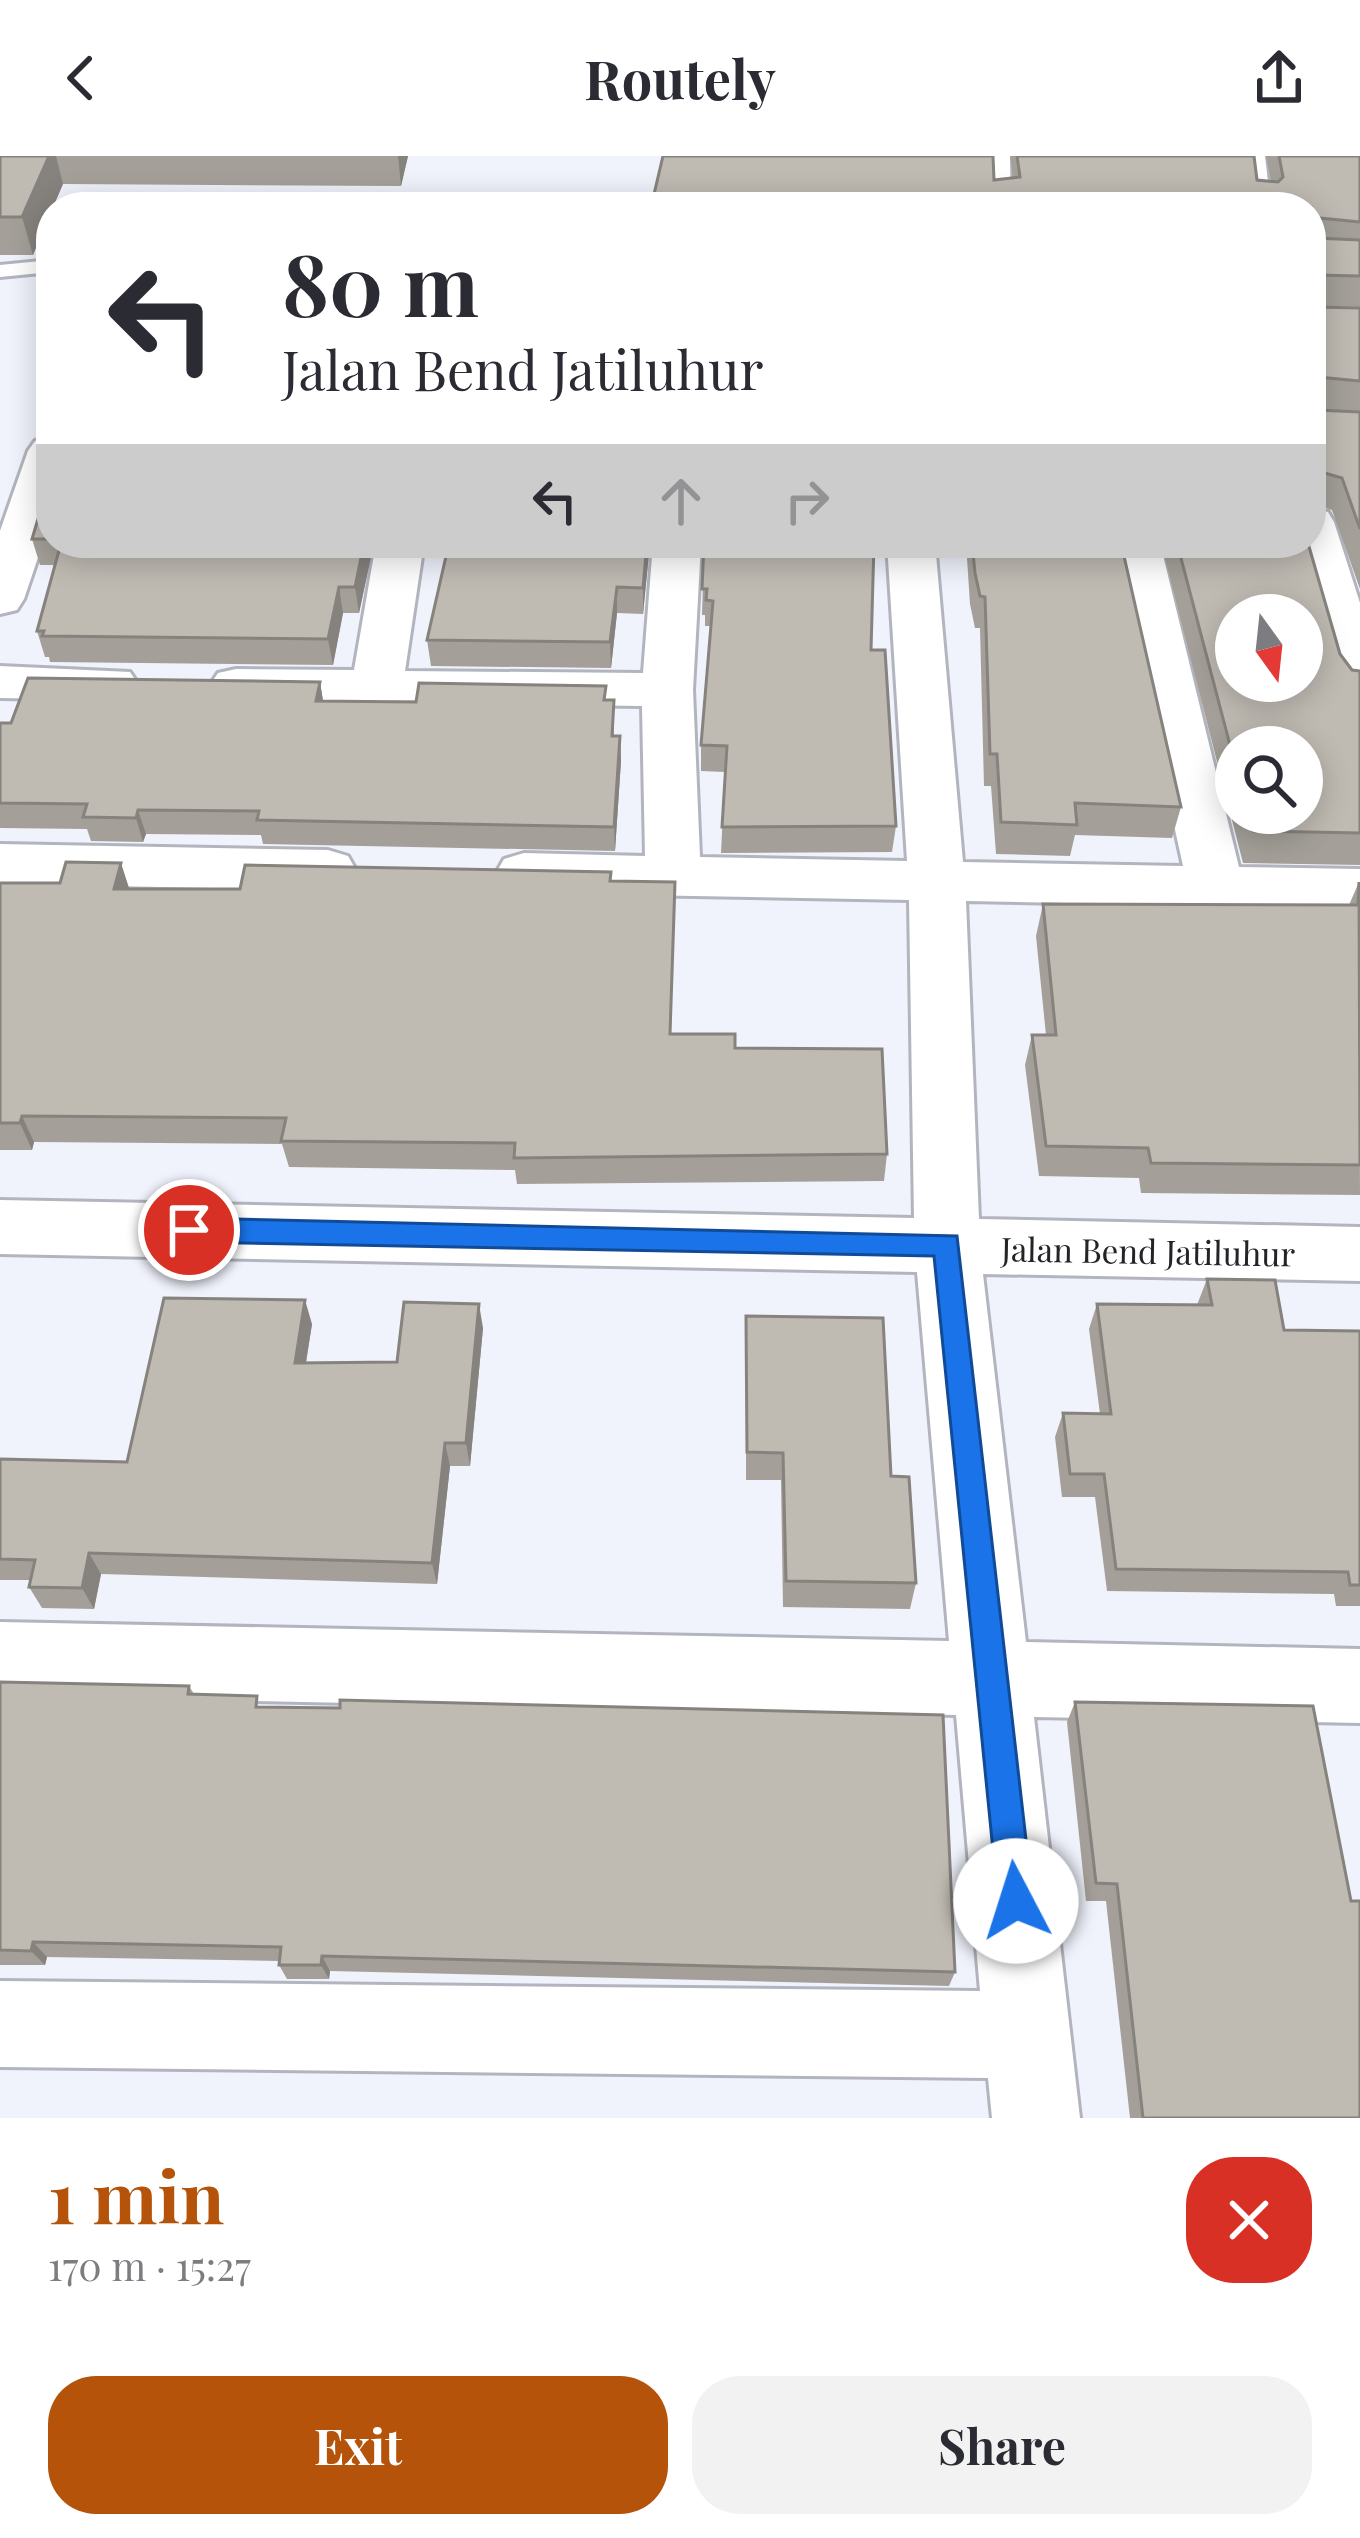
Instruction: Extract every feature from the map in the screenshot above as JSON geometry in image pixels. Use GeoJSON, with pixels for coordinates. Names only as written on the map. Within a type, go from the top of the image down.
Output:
{"type":"FeatureCollection","features":[{"type":"Feature","properties":{"kind":"street"},"geometry":{"type":"LineString","coordinates":[[0,599],[36,495]]}},
{"type":"Feature","properties":{"kind":"street"},"geometry":{"type":"LineString","coordinates":[[1326,524],[1360,526]]}},
{"type":"Feature","properties":{"kind":"street"},"geometry":{"type":"LineString","coordinates":[[377,687],[398,558]]}},
{"type":"Feature","properties":{"kind":"street"},"geometry":{"type":"LineString","coordinates":[[673,875],[667,690],[676,558]]}},
{"type":"Feature","properties":{"kind":"street"},"geometry":{"type":"LineString","coordinates":[[912,558],[938,883],[947,1244],[1036,2118]]}},
{"type":"Feature","properties":{"kind":"street"},"geometry":{"type":"LineString","coordinates":[[1139,558],[1216,888]]}},
{"type":"Feature","properties":{"kind":"street"},"geometry":{"type":"LineString","coordinates":[[1324,558],[1350,631],[1360,685]]}},
{"type":"Feature","properties":{"kind":"street"},"geometry":{"type":"LineString","coordinates":[[0,682],[667,690]]}},
{"type":"Feature","properties":{"kind":"street"},"geometry":{"type":"LineString","coordinates":[[0,864],[371,870]]}},
{"type":"Feature","properties":{"kind":"street"},"geometry":{"type":"LineString","coordinates":[[464,872],[1360,889]]}},
{"type":"Feature","properties":{"kind":"street","name":"Jalan Bend Jatiluhur"},"geometry":{"type":"LineString","coordinates":[[0,1227],[1360,1254]]}},
{"type":"Feature","properties":{"kind":"street"},"geometry":{"type":"LineString","coordinates":[[0,1659],[1360,1686]]}},
{"type":"Feature","properties":{"kind":"street"},"geometry":{"type":"LineString","coordinates":[[0,2024],[1028,2035]]}},
{"type":"Feature","properties":{"kind":"lane"},"geometry":{"type":"LineString","coordinates":[[1001,156],[1002,192]]}},
{"type":"Feature","properties":{"kind":"lane"},"geometry":{"type":"LineString","coordinates":[[1256,156],[1260,192]]}},
{"type":"Feature","properties":{"kind":"lane"},"geometry":{"type":"LineString","coordinates":[[0,271],[36,267]]}},
{"type":"Feature","properties":{"kind":"building"},"geometry":{"type":"Polygon","coordinates":[[[0,156],[49,156],[22,217],[0,217],[0,156]]]}},
{"type":"Feature","properties":{"kind":"building"},"geometry":{"type":"Polygon","coordinates":[[[663,156],[993,156],[994,180],[1020,177],[1017,156],[1254,156],[1257,180],[1278,182],[1283,177],[1279,156],[1360,156],[1360,222],[1326,219],[1326,192],[655,192],[663,156]]]}},
{"type":"Feature","properties":{"kind":"building"},"geometry":{"type":"Polygon","coordinates":[[[1326,238],[1360,240],[1360,276],[1326,275],[1326,238]]]}},
{"type":"Feature","properties":{"kind":"building"},"geometry":{"type":"Polygon","coordinates":[[[1326,307],[1360,308],[1360,381],[1326,378],[1326,307]]]}},
{"type":"Feature","properties":{"kind":"building"},"geometry":{"type":"Polygon","coordinates":[[[1326,410],[1360,412],[1360,529],[1342,478],[1326,473],[1326,410]]]}},
{"type":"Feature","properties":{"kind":"building"},"geometry":{"type":"Polygon","coordinates":[[[57,558],[361,558],[355,587],[339,587],[328,639],[42,636],[44,631],[37,631],[57,558]]]}},
{"type":"Feature","properties":{"kind":"building"},"geometry":{"type":"Polygon","coordinates":[[[446,558],[646,558],[643,588],[617,587],[610,642],[427,640],[446,558]]]}},
{"type":"Feature","properties":{"kind":"building"},"geometry":{"type":"Polygon","coordinates":[[[703,558],[874,558],[871,650],[885,650],[896,826],[722,827],[727,746],[701,745],[713,601],[706,600],[707,589],[702,589],[703,558]]]}},
{"type":"Feature","properties":{"kind":"building"},"geometry":{"type":"Polygon","coordinates":[[[974,558],[1124,558],[1181,807],[1075,803],[1077,825],[1001,822],[997,754],[990,754],[985,597],[980,596],[974,558]]]}},
{"type":"Feature","properties":{"kind":"building"},"geometry":{"type":"Polygon","coordinates":[[[1181,558],[1312,558],[1323,594],[1215,594],[1215,688],[1181,558]]]}},
{"type":"Feature","properties":{"kind":"building"},"geometry":{"type":"Polygon","coordinates":[[[1323,595],[1340,654],[1352,670],[1360,671],[1360,833],[1323,832],[1323,726],[1225,726],[1219,702],[1323,702],[1323,595]]]}},
{"type":"Feature","properties":{"kind":"building"},"geometry":{"type":"Polygon","coordinates":[[[28,678],[320,682],[316,701],[416,702],[419,683],[606,686],[604,700],[614,700],[612,736],[620,736],[614,827],[257,820],[259,811],[138,810],[136,818],[83,817],[87,804],[0,803],[0,723],[11,723],[28,678]]]}},
{"type":"Feature","properties":{"kind":"building"},"geometry":{"type":"Polygon","coordinates":[[[66,862],[121,863],[114,889],[240,889],[245,865],[611,872],[610,881],[675,882],[670,1034],[735,1034],[735,1048],[882,1049],[887,1154],[514,1158],[515,1143],[281,1141],[286,1118],[22,1116],[20,1123],[0,1123],[0,883],[60,883],[66,862]]]}},
{"type":"Feature","properties":{"kind":"building"},"geometry":{"type":"Polygon","coordinates":[[[1359,882],[1360,1165],[1151,1163],[1148,1148],[1046,1146],[1032,1035],[1056,1035],[1043,904],[1358,905],[1359,882]]]}},
{"type":"Feature","properties":{"kind":"building"},"geometry":{"type":"Polygon","coordinates":[[[1207,1279],[1275,1280],[1284,1330],[1360,1331],[1360,1585],[1350,1585],[1348,1572],[1116,1569],[1104,1474],[1070,1474],[1063,1413],[1111,1414],[1097,1304],[1212,1305],[1207,1279]]]}},
{"type":"Feature","properties":{"kind":"building"},"geometry":{"type":"Polygon","coordinates":[[[164,1298],[305,1300],[295,1363],[397,1362],[404,1302],[479,1304],[466,1443],[445,1443],[432,1563],[89,1553],[82,1588],[29,1587],[35,1560],[0,1559],[0,1459],[127,1462],[164,1298]]]}},
{"type":"Feature","properties":{"kind":"building"},"geometry":{"type":"Polygon","coordinates":[[[746,1316],[883,1318],[891,1476],[909,1477],[916,1583],[786,1581],[783,1453],[747,1452],[746,1316]]]}},
{"type":"Feature","properties":{"kind":"building"},"geometry":{"type":"Polygon","coordinates":[[[0,1682],[189,1686],[188,1694],[257,1696],[256,1707],[340,1708],[340,1700],[943,1715],[955,1972],[322,1956],[321,1965],[279,1965],[281,1947],[33,1942],[31,1951],[0,1950],[0,1682]]]}},
{"type":"Feature","properties":{"kind":"building"},"geometry":{"type":"Polygon","coordinates":[[[1075,1702],[1313,1706],[1351,1901],[1360,1901],[1360,2118],[1143,2118],[1117,1884],[1096,1883],[1075,1702]]]}},
{"type":"Feature","properties":{"kind":"route"},"geometry":{"type":"LineString","coordinates":[[189,1230],[947,1244],[1016,1901]]}}]}
